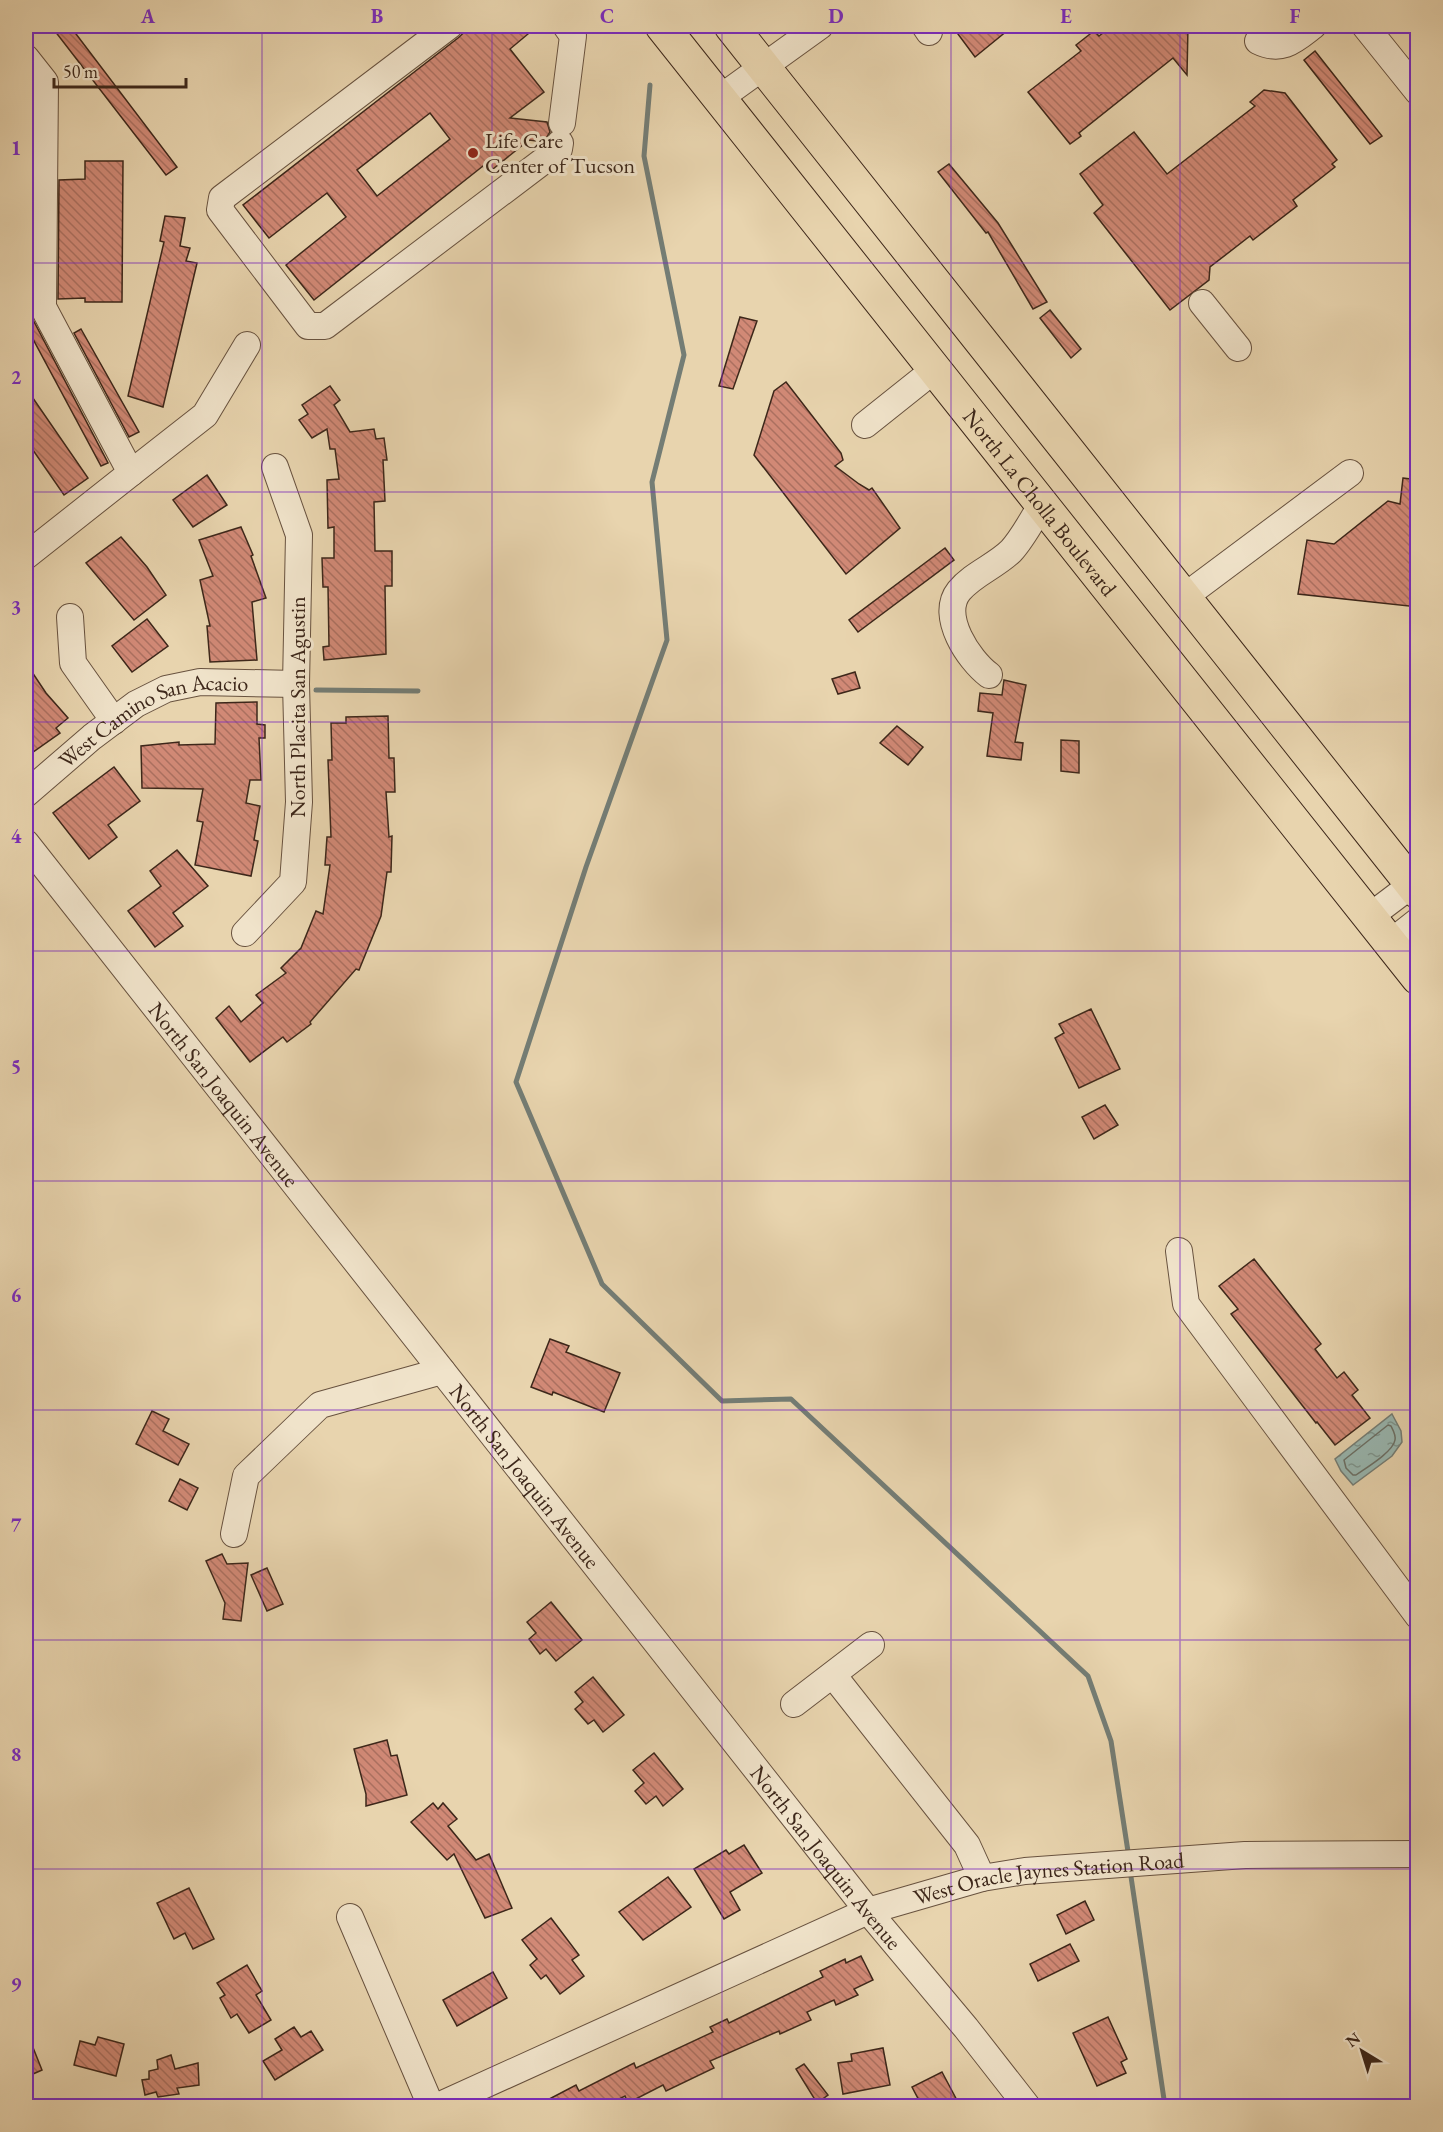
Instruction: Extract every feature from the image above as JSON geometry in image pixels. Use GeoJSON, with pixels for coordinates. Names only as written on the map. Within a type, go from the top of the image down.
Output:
{"type":"FeatureCollection","features":[{"type":"Feature","properties":{"kind":"main road","name":"North La Cholla Boulevard"},"geometry":{"type":"LineString","coordinates":[[662,26],[1418,978]]}},
{"type":"Feature","properties":{"kind":"main road"},"geometry":{"type":"LineString","coordinates":[[730,26],[1416,886]]}},
{"type":"Feature","properties":{"kind":"street"},"geometry":{"type":"LineString","coordinates":[[449,26],[222,198],[220,210],[308,326],[326,327],[559,149],[569,31]]}},
{"type":"Feature","properties":{"kind":"street"},"geometry":{"type":"LineString","coordinates":[[720,98],[820,26]]}},
{"type":"Feature","properties":{"kind":"street"},"geometry":{"type":"LineString","coordinates":[[1258,41],[1269,47],[1282,46],[1313,26]]}},
{"type":"Feature","properties":{"kind":"street"},"geometry":{"type":"LineString","coordinates":[[1365,26],[1418,92]]}},
{"type":"Feature","properties":{"kind":"street"},"geometry":{"type":"LineString","coordinates":[[26,58],[45,82],[43,307],[131,473]]}},
{"type":"Feature","properties":{"kind":"street"},"geometry":{"type":"LineString","coordinates":[[1202,303],[1238,348]]}},
{"type":"Feature","properties":{"kind":"street"},"geometry":{"type":"LineString","coordinates":[[29,546],[131,473],[205,415],[247,345]]}},
{"type":"Feature","properties":{"kind":"street"},"geometry":{"type":"LineString","coordinates":[[864,425],[934,370]]}},
{"type":"Feature","properties":{"kind":"street","name":"North Placita San Agustin"},"geometry":{"type":"LineString","coordinates":[[245,933],[293,882],[299,802],[296,684],[299,535],[275,467]]}},
{"type":"Feature","properties":{"kind":"street"},"geometry":{"type":"LineString","coordinates":[[1184,597],[1350,474]]}},
{"type":"Feature","properties":{"kind":"street"},"geometry":{"type":"LineString","coordinates":[[989,675],[980,668],[960,641],[953,616],[953,602],[959,591],[1011,550],[1042,504]]}},
{"type":"Feature","properties":{"kind":"street"},"geometry":{"type":"LineString","coordinates":[[70,617],[73,663],[114,721]]}},
{"type":"Feature","properties":{"kind":"street","name":"West Camino San Acacio"},"geometry":{"type":"LineString","coordinates":[[26,794],[136,704],[166,688],[200,682],[296,684]]}},
{"type":"Feature","properties":{"kind":"street","name":"North San Joaquin Avenue"},"geometry":{"type":"LineString","coordinates":[[26,843],[868,1911],[966,2028],[1027,2106]]}},
{"type":"Feature","properties":{"kind":"street"},"geometry":{"type":"LineString","coordinates":[[1370,917],[1416,886]]}},
{"type":"Feature","properties":{"kind":"street"},"geometry":{"type":"LineString","coordinates":[[1390,943],[1418,921]]}},
{"type":"Feature","properties":{"kind":"street"},"geometry":{"type":"LineString","coordinates":[[1179,1251],[1185,1304],[1418,1616]]}},
{"type":"Feature","properties":{"kind":"street"},"geometry":{"type":"LineString","coordinates":[[234,1534],[246,1476],[320,1405],[442,1371]]}},
{"type":"Feature","properties":{"kind":"street"},"geometry":{"type":"LineString","coordinates":[[794,1704],[871,1645]]}},
{"type":"Feature","properties":{"kind":"street"},"geometry":{"type":"LineString","coordinates":[[833,1675],[967,1845],[982,1878]]}},
{"type":"Feature","properties":{"kind":"street","name":"West Oracle Jaynes Station Road"},"geometry":{"type":"LineString","coordinates":[[438,2106],[868,1911],[982,1878],[1025,1871],[1245,1855],[1418,1854]]}},
{"type":"Feature","properties":{"kind":"street"},"geometry":{"type":"LineString","coordinates":[[350,1917],[432,2106]]}},
{"type":"Feature","properties":{"kind":"water"},"geometry":{"type":"Polygon","coordinates":[[[1392,1414],[1401,1431],[1402,1442],[1392,1456],[1353,1485],[1341,1471],[1335,1459],[1392,1414]]]}},
{"type":"Feature","properties":{"kind":"building"},"geometry":{"type":"Polygon","coordinates":[[[51,26],[70,26],[177,167],[166,175],[51,26]]]}},
{"type":"Feature","properties":{"kind":"building","name":"Life Care Center of Tucson"},"geometry":{"type":"Polygon","coordinates":[[[471,26],[522,26],[528,34],[510,49],[544,92],[510,118],[547,122],[550,132],[544,142],[529,140],[488,173],[483,166],[314,300],[286,265],[346,217],[327,193],[269,238],[243,205],[471,26]],[[430,113],[357,170],[377,196],[450,139],[430,113]]]}},
{"type":"Feature","properties":{"kind":"building"},"geometry":{"type":"Polygon","coordinates":[[[952,26],[1013,26],[975,57],[952,26]]]}},
{"type":"Feature","properties":{"kind":"building"},"geometry":{"type":"Polygon","coordinates":[[[1112,26],[1188,26],[1187,75],[1173,58],[1079,133],[1081,136],[1070,144],[1028,92],[1081,51],[1076,45],[1090,34],[1094,31],[1099,36],[1112,26]]]}},
{"type":"Feature","properties":{"kind":"building"},"geometry":{"type":"Polygon","coordinates":[[[1315,51],[1382,136],[1370,144],[1304,60],[1315,51]]]}},
{"type":"Feature","properties":{"kind":"building"},"geometry":{"type":"Polygon","coordinates":[[[1264,90],[1285,93],[1337,160],[1332,164],[1335,167],[1293,200],[1297,206],[1253,240],[1250,236],[1210,267],[1209,280],[1170,310],[1094,213],[1103,205],[1080,174],[1134,132],[1167,174],[1255,106],[1250,102],[1264,90]]]}},
{"type":"Feature","properties":{"kind":"building"},"geometry":{"type":"Polygon","coordinates":[[[85,161],[123,161],[122,302],[85,302],[85,298],[58,299],[59,180],[85,179],[85,161]]]}},
{"type":"Feature","properties":{"kind":"building"},"geometry":{"type":"Polygon","coordinates":[[[949,164],[998,223],[1047,302],[1033,309],[988,232],[986,233],[938,172],[949,164]]]}},
{"type":"Feature","properties":{"kind":"building"},"geometry":{"type":"Polygon","coordinates":[[[26,182],[29,182],[27,300],[30,314],[108,463],[101,466],[26,326],[26,182]]]}},
{"type":"Feature","properties":{"kind":"building"},"geometry":{"type":"Polygon","coordinates":[[[165,216],[185,218],[180,246],[190,248],[186,261],[197,263],[163,407],[128,396],[164,242],[160,241],[165,216]]]}},
{"type":"Feature","properties":{"kind":"building"},"geometry":{"type":"Polygon","coordinates":[[[1050,310],[1081,349],[1071,358],[1040,318],[1050,310]]]}},
{"type":"Feature","properties":{"kind":"building"},"geometry":{"type":"Polygon","coordinates":[[[740,317],[757,321],[733,389],[719,386],[740,317]]]}},
{"type":"Feature","properties":{"kind":"building"},"geometry":{"type":"Polygon","coordinates":[[[81,329],[139,432],[129,437],[74,333],[81,329]]]}},
{"type":"Feature","properties":{"kind":"building"},"geometry":{"type":"Polygon","coordinates":[[[786,382],[841,453],[843,460],[835,466],[869,490],[872,488],[900,528],[846,574],[754,455],[774,391],[786,382]]]}},
{"type":"Feature","properties":{"kind":"building"},"geometry":{"type":"Polygon","coordinates":[[[330,386],[340,400],[334,405],[350,432],[374,429],[376,439],[384,438],[387,460],[383,460],[385,501],[374,502],[375,551],[392,551],[392,586],[385,586],[386,654],[324,660],[323,647],[329,646],[328,587],[323,587],[322,558],[334,558],[334,527],[328,528],[327,480],[339,479],[335,449],[330,449],[327,429],[312,438],[299,420],[308,414],[302,405],[330,386]]]}},
{"type":"Feature","properties":{"kind":"building"},"geometry":{"type":"Polygon","coordinates":[[[26,388],[88,478],[64,495],[26,440],[26,388]]]}},
{"type":"Feature","properties":{"kind":"building"},"geometry":{"type":"Polygon","coordinates":[[[207,475],[227,505],[193,527],[173,500],[207,475]]]}},
{"type":"Feature","properties":{"kind":"building"},"geometry":{"type":"Polygon","coordinates":[[[1403,478],[1418,480],[1418,607],[1298,594],[1307,540],[1334,544],[1388,501],[1400,504],[1403,478]]]}},
{"type":"Feature","properties":{"kind":"building"},"geometry":{"type":"Polygon","coordinates":[[[241,527],[253,555],[251,556],[266,598],[252,602],[257,660],[210,662],[207,626],[210,626],[200,580],[213,576],[199,540],[241,527]]]}},
{"type":"Feature","properties":{"kind":"building"},"geometry":{"type":"Polygon","coordinates":[[[121,537],[147,567],[166,595],[134,620],[86,563],[121,537]]]}},
{"type":"Feature","properties":{"kind":"building"},"geometry":{"type":"Polygon","coordinates":[[[945,548],[954,560],[858,632],[849,620],[945,548]]]}},
{"type":"Feature","properties":{"kind":"building"},"geometry":{"type":"Polygon","coordinates":[[[147,619],[168,646],[132,672],[112,646],[147,619]]]}},
{"type":"Feature","properties":{"kind":"building"},"geometry":{"type":"Polygon","coordinates":[[[26,663],[46,693],[68,718],[56,728],[60,733],[26,757],[26,663]]]}},
{"type":"Feature","properties":{"kind":"building"},"geometry":{"type":"Polygon","coordinates":[[[855,672],[860,688],[838,694],[832,679],[855,672]]]}},
{"type":"Feature","properties":{"kind":"building"},"geometry":{"type":"Polygon","coordinates":[[[1004,680],[1026,685],[1015,742],[1023,743],[1021,760],[987,756],[993,713],[978,711],[980,693],[1002,695],[1004,680]]]}},
{"type":"Feature","properties":{"kind":"building"},"geometry":{"type":"Polygon","coordinates":[[[257,702],[257,724],[265,725],[265,738],[259,738],[261,780],[250,780],[246,803],[260,806],[254,840],[258,841],[251,876],[195,865],[203,822],[197,821],[203,789],[142,788],[141,746],[179,742],[179,745],[215,744],[216,703],[257,702]]]}},
{"type":"Feature","properties":{"kind":"building"},"geometry":{"type":"Polygon","coordinates":[[[388,716],[389,758],[394,758],[395,792],[386,792],[389,837],[392,836],[391,872],[387,872],[381,916],[359,970],[356,969],[310,1022],[311,1024],[287,1042],[283,1037],[250,1062],[216,1018],[229,1006],[241,1022],[263,1003],[256,995],[286,973],[281,968],[301,948],[316,911],[323,914],[330,865],[325,865],[327,837],[331,837],[328,760],[332,760],[331,723],[346,723],[346,717],[388,716]]]}},
{"type":"Feature","properties":{"kind":"building"},"geometry":{"type":"Polygon","coordinates":[[[897,726],[923,747],[908,765],[880,743],[897,726]]]}},
{"type":"Feature","properties":{"kind":"building"},"geometry":{"type":"Polygon","coordinates":[[[1061,740],[1079,741],[1079,773],[1061,771],[1061,740]]]}},
{"type":"Feature","properties":{"kind":"building"},"geometry":{"type":"Polygon","coordinates":[[[114,767],[140,801],[108,825],[117,837],[89,859],[53,813],[114,767]]]}},
{"type":"Feature","properties":{"kind":"building"},"geometry":{"type":"Polygon","coordinates":[[[177,850],[208,886],[173,913],[183,926],[155,947],[128,911],[161,886],[150,871],[177,850]]]}},
{"type":"Feature","properties":{"kind":"building"},"geometry":{"type":"Polygon","coordinates":[[[1091,1009],[1120,1069],[1079,1088],[1055,1038],[1064,1033],[1059,1024],[1091,1009]]]}},
{"type":"Feature","properties":{"kind":"building"},"geometry":{"type":"Polygon","coordinates":[[[1105,1105],[1118,1125],[1094,1139],[1082,1117],[1105,1105]]]}},
{"type":"Feature","properties":{"kind":"building"},"geometry":{"type":"Polygon","coordinates":[[[1254,1259],[1321,1344],[1315,1349],[1337,1378],[1344,1372],[1358,1390],[1352,1395],[1370,1418],[1335,1445],[1231,1314],[1238,1309],[1219,1286],[1254,1259]]]}},
{"type":"Feature","properties":{"kind":"building"},"geometry":{"type":"Polygon","coordinates":[[[550,1339],[569,1346],[566,1352],[620,1373],[604,1412],[553,1392],[552,1395],[531,1387],[550,1339]]]}},
{"type":"Feature","properties":{"kind":"building"},"geometry":{"type":"Polygon","coordinates":[[[152,1411],[169,1419],[163,1431],[189,1444],[178,1465],[136,1444],[152,1411]]]}},
{"type":"Feature","properties":{"kind":"building"},"geometry":{"type":"Polygon","coordinates":[[[180,1479],[198,1488],[187,1510],[169,1501],[180,1479]]]}},
{"type":"Feature","properties":{"kind":"building"},"geometry":{"type":"Polygon","coordinates":[[[222,1554],[227,1564],[248,1563],[241,1621],[223,1619],[225,1603],[206,1561],[222,1554]]]}},
{"type":"Feature","properties":{"kind":"building"},"geometry":{"type":"Polygon","coordinates":[[[267,1568],[283,1604],[267,1611],[251,1575],[267,1568]]]}},
{"type":"Feature","properties":{"kind":"building"},"geometry":{"type":"Polygon","coordinates":[[[551,1602],[582,1640],[556,1661],[546,1649],[540,1654],[529,1639],[536,1633],[527,1622],[551,1602]]]}},
{"type":"Feature","properties":{"kind":"building"},"geometry":{"type":"Polygon","coordinates":[[[593,1677],[624,1715],[603,1732],[594,1720],[588,1724],[575,1709],[583,1702],[575,1692],[593,1677]]]}},
{"type":"Feature","properties":{"kind":"building"},"geometry":{"type":"Polygon","coordinates":[[[387,1740],[391,1756],[397,1755],[407,1795],[366,1806],[366,1794],[354,1749],[387,1740]]]}},
{"type":"Feature","properties":{"kind":"building"},"geometry":{"type":"Polygon","coordinates":[[[654,1753],[683,1789],[663,1806],[656,1796],[646,1804],[635,1791],[644,1783],[633,1770],[654,1753]]]}},
{"type":"Feature","properties":{"kind":"building"},"geometry":{"type":"Polygon","coordinates":[[[433,1803],[438,1809],[443,1803],[457,1819],[448,1826],[476,1860],[489,1854],[512,1908],[485,1918],[454,1854],[447,1860],[411,1822],[433,1803]]]}},
{"type":"Feature","properties":{"kind":"building"},"geometry":{"type":"Polygon","coordinates":[[[744,1845],[762,1873],[730,1892],[740,1910],[724,1919],[694,1869],[726,1850],[729,1854],[744,1845]]]}},
{"type":"Feature","properties":{"kind":"building"},"geometry":{"type":"Polygon","coordinates":[[[668,1877],[691,1907],[643,1940],[619,1912],[668,1877]]]}},
{"type":"Feature","properties":{"kind":"building"},"geometry":{"type":"Polygon","coordinates":[[[189,1888],[214,1939],[193,1949],[185,1933],[174,1939],[157,1903],[189,1888]]]}},
{"type":"Feature","properties":{"kind":"building"},"geometry":{"type":"Polygon","coordinates":[[[1085,1901],[1094,1920],[1066,1934],[1057,1915],[1085,1901]]]}},
{"type":"Feature","properties":{"kind":"building"},"geometry":{"type":"Polygon","coordinates":[[[551,1918],[579,1955],[572,1960],[584,1976],[560,1994],[546,1975],[541,1979],[530,1965],[537,1959],[522,1940],[551,1918]]]}},
{"type":"Feature","properties":{"kind":"building"},"geometry":{"type":"Polygon","coordinates":[[[1070,1944],[1079,1961],[1038,1981],[1030,1964],[1070,1944]]]}},
{"type":"Feature","properties":{"kind":"building"},"geometry":{"type":"Polygon","coordinates":[[[861,1956],[873,1980],[854,1989],[858,1995],[836,2005],[834,2000],[807,2012],[811,2020],[780,2034],[779,2031],[710,2061],[714,2068],[666,2091],[663,2085],[628,2103],[625,2096],[605,2106],[536,2106],[576,2085],[579,2091],[634,2063],[636,2068],[713,2032],[710,2027],[727,2019],[729,2023],[823,1977],[820,1971],[845,1959],[846,1963],[861,1956]]]}},
{"type":"Feature","properties":{"kind":"building"},"geometry":{"type":"Polygon","coordinates":[[[247,1965],[262,1991],[256,1995],[271,2020],[249,2033],[237,2014],[231,2018],[220,1998],[225,1995],[217,1983],[247,1965]]]}},
{"type":"Feature","properties":{"kind":"building"},"geometry":{"type":"Polygon","coordinates":[[[493,1972],[507,1998],[457,2026],[443,2000],[493,1972]]]}},
{"type":"Feature","properties":{"kind":"building"},"geometry":{"type":"Polygon","coordinates":[[[1108,2017],[1127,2059],[1121,2062],[1126,2073],[1097,2086],[1073,2033],[1108,2017]]]}},
{"type":"Feature","properties":{"kind":"building"},"geometry":{"type":"Polygon","coordinates":[[[294,2027],[301,2037],[311,2031],[323,2050],[275,2080],[263,2061],[282,2050],[275,2039],[294,2027]]]}},
{"type":"Feature","properties":{"kind":"building"},"geometry":{"type":"Polygon","coordinates":[[[26,2030],[42,2070],[26,2077],[26,2030]]]}},
{"type":"Feature","properties":{"kind":"building"},"geometry":{"type":"Polygon","coordinates":[[[98,2037],[124,2044],[116,2076],[74,2065],[80,2041],[95,2045],[98,2037]]]}},
{"type":"Feature","properties":{"kind":"building"},"geometry":{"type":"Polygon","coordinates":[[[883,2048],[890,2085],[843,2094],[838,2063],[852,2061],[851,2054],[883,2048]]]}},
{"type":"Feature","properties":{"kind":"building"},"geometry":{"type":"Polygon","coordinates":[[[171,2055],[175,2069],[198,2063],[199,2085],[177,2088],[179,2094],[158,2097],[156,2092],[145,2095],[142,2080],[149,2079],[149,2071],[158,2069],[157,2060],[171,2055]]]}},
{"type":"Feature","properties":{"kind":"building"},"geometry":{"type":"Polygon","coordinates":[[[804,2064],[828,2095],[817,2103],[796,2069],[804,2064]]]}},
{"type":"Feature","properties":{"kind":"building"},"geometry":{"type":"Polygon","coordinates":[[[942,2072],[960,2106],[922,2106],[912,2087],[942,2072]]]}},
{"type":"Feature","properties":{"kind":"waterway"},"geometry":{"type":"LineString","coordinates":[[650,85],[644,156],[684,355],[652,482],[667,640],[586,867],[516,1082],[602,1284],[722,1401],[791,1399],[1088,1676],[1111,1741],[1129,1858]]}},
{"type":"Feature","properties":{"kind":"waterway"},"geometry":{"type":"LineString","coordinates":[[316,690],[418,691]]}},
{"type":"Feature","properties":{"kind":"waterway"},"geometry":{"type":"LineString","coordinates":[[1130,1870],[1165,2106]]}},
{"type":"Feature","properties":{"kind":"place","name":"Life Care Center of Tucson"},"geometry":{"type":"Point","coordinates":[473,153]}}]}
